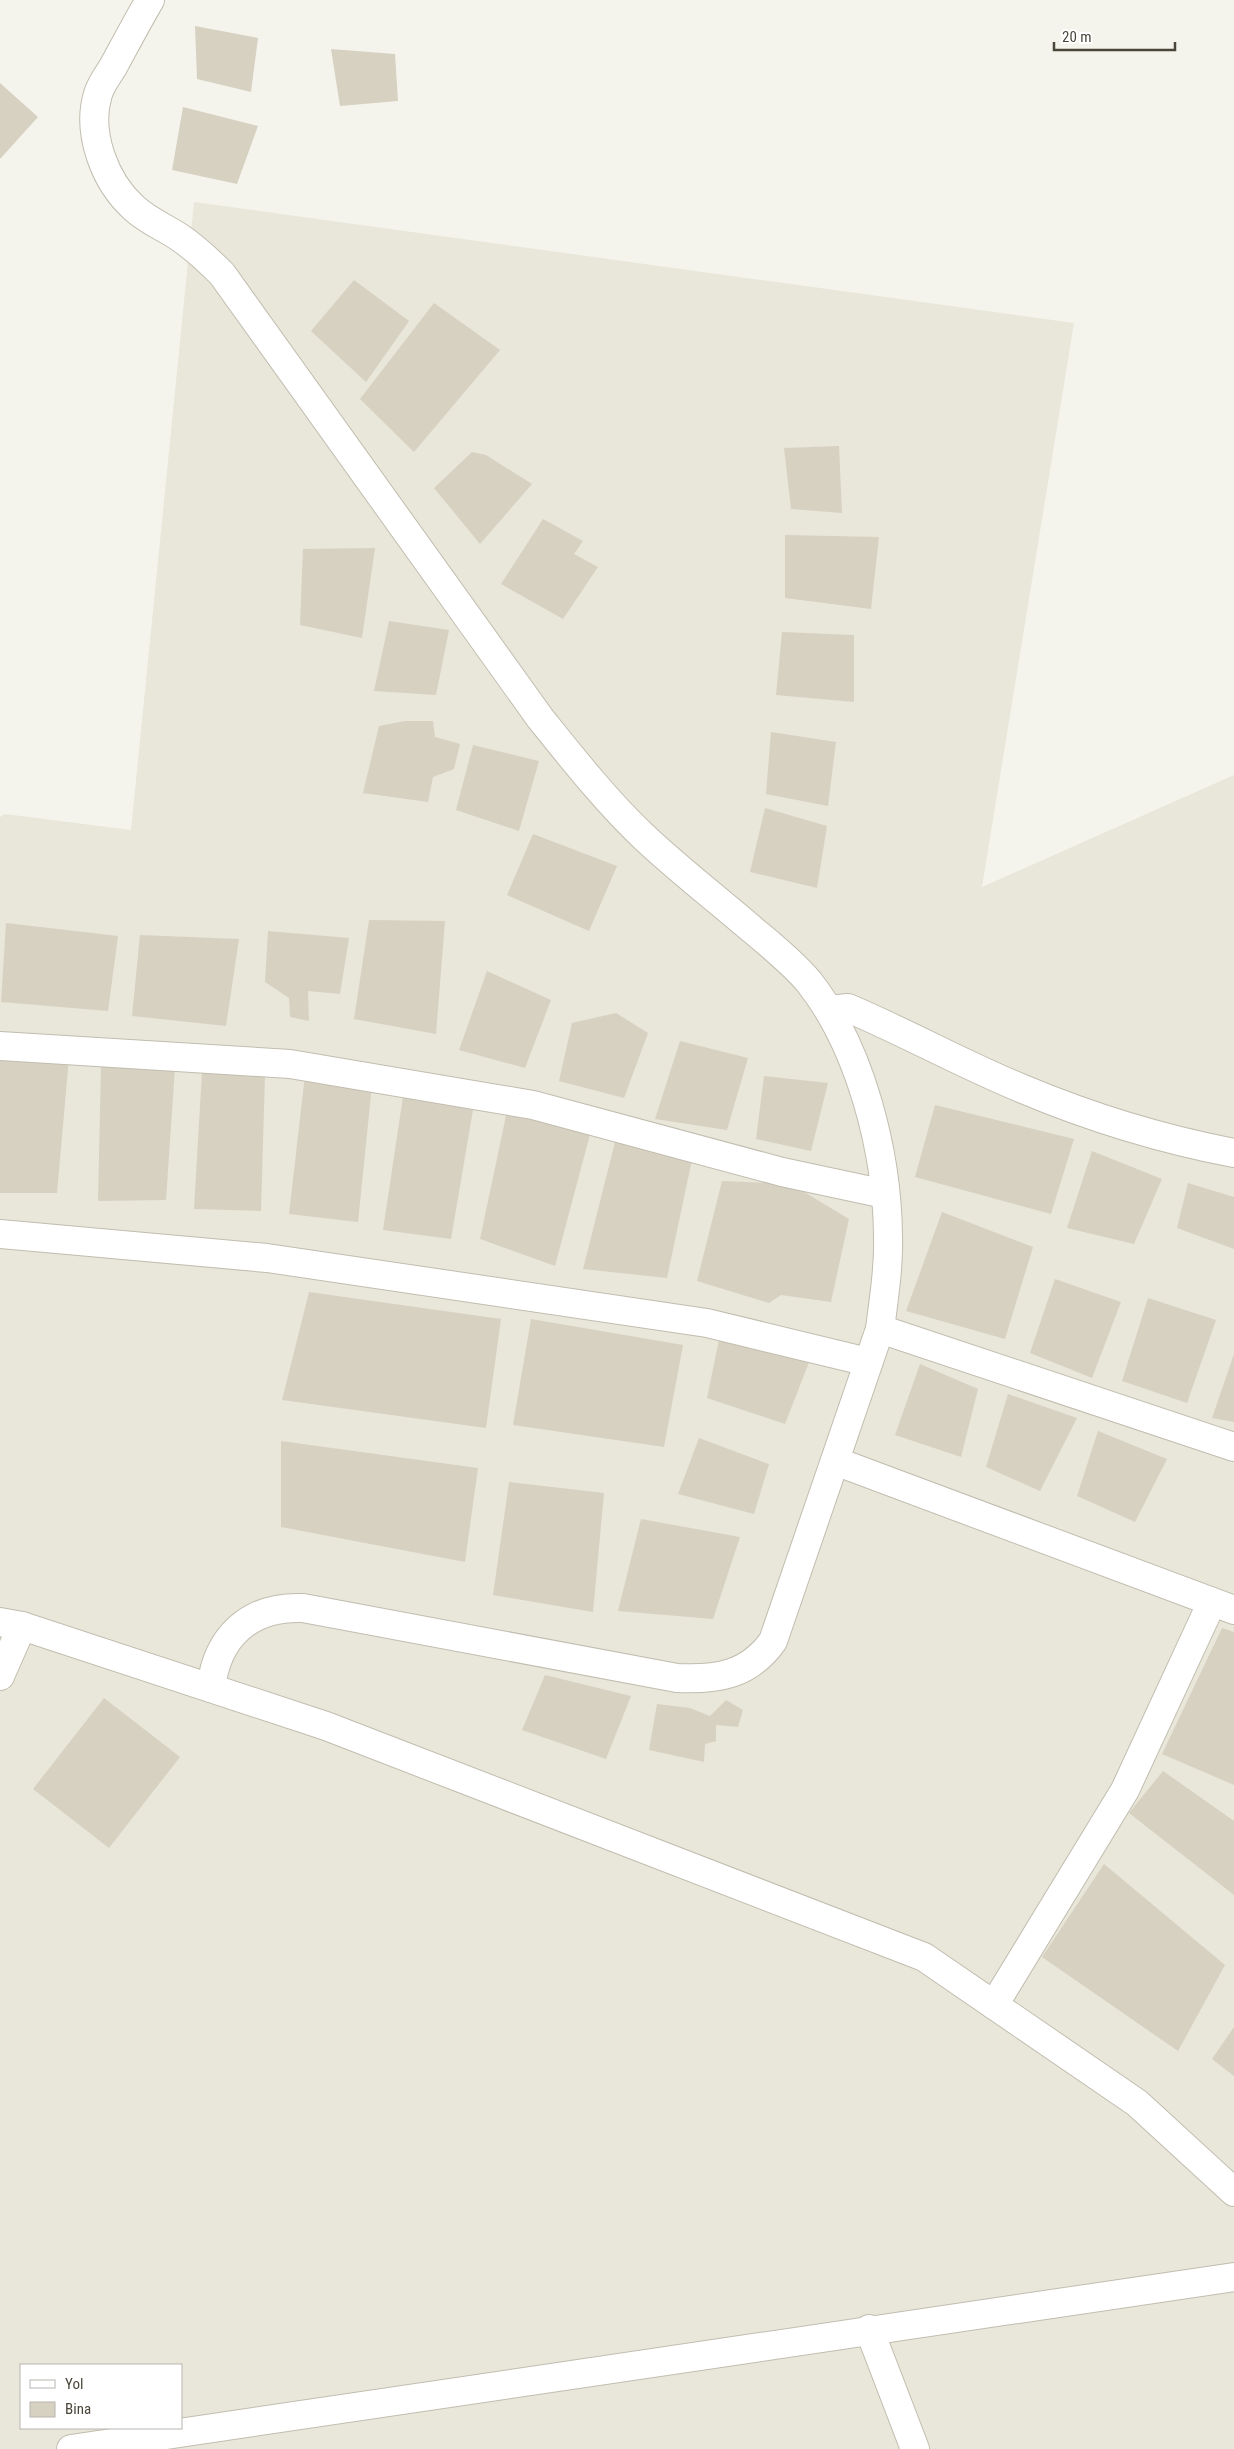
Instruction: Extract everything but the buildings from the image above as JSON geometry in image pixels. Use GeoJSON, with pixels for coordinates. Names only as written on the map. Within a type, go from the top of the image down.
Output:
{"type":"FeatureCollection","features":[{"type":"Feature","properties":{"kind":"street"},"geometry":{"type":"LineString","coordinates":[[150,0],[98,93],[95,119],[97,144],[105,169],[117,190],[134,208],[154,223],[185,241],[222,274],[540,718],[573,759],[644,837],[781,954],[808,980],[830,1010],[848,1043],[861,1079],[886,1194],[888,1234],[887,1281],[880,1329],[773,1641],[764,1654],[742,1669],[711,1678],[669,1677],[303,1608],[287,1608],[271,1610],[255,1617],[232,1634],[217,1658],[210,1688]]}},
{"type":"Feature","properties":{"kind":"street"},"geometry":{"type":"LineString","coordinates":[[830,1010],[848,1008],[1022,1089],[1094,1117],[1155,1135],[1234,1153]]}},
{"type":"Feature","properties":{"kind":"street"},"geometry":{"type":"LineString","coordinates":[[0,1046],[290,1064],[533,1105],[782,1172],[886,1194]]}},
{"type":"Feature","properties":{"kind":"street"},"geometry":{"type":"LineString","coordinates":[[0,1234],[267,1258],[697,1321],[868,1362]]}},
{"type":"Feature","properties":{"kind":"street"},"geometry":{"type":"LineString","coordinates":[[880,1329],[1234,1447]]}},
{"type":"Feature","properties":{"kind":"street"},"geometry":{"type":"LineString","coordinates":[[834,1461],[1223,1606],[1124,1790],[994,2005]]}},
{"type":"Feature","properties":{"kind":"street"},"geometry":{"type":"LineString","coordinates":[[0,1676],[11,1624],[326,1726],[924,1957],[1137,2103],[1234,2192]]}},
{"type":"Feature","properties":{"kind":"street"},"geometry":{"type":"LineString","coordinates":[[72,2449],[869,2329],[1234,2277]]}},
{"type":"Feature","properties":{"kind":"street"},"geometry":{"type":"LineString","coordinates":[[869,2329],[915,2449]]}},
{"type":"Feature","properties":{"kind":"shaded area"},"geometry":{"type":"Polygon","coordinates":[[[194,202],[1074,323],[982,887],[1234,775],[1234,2449],[0,2449],[0,817],[5,814],[131,830],[194,202]]]}}]}
